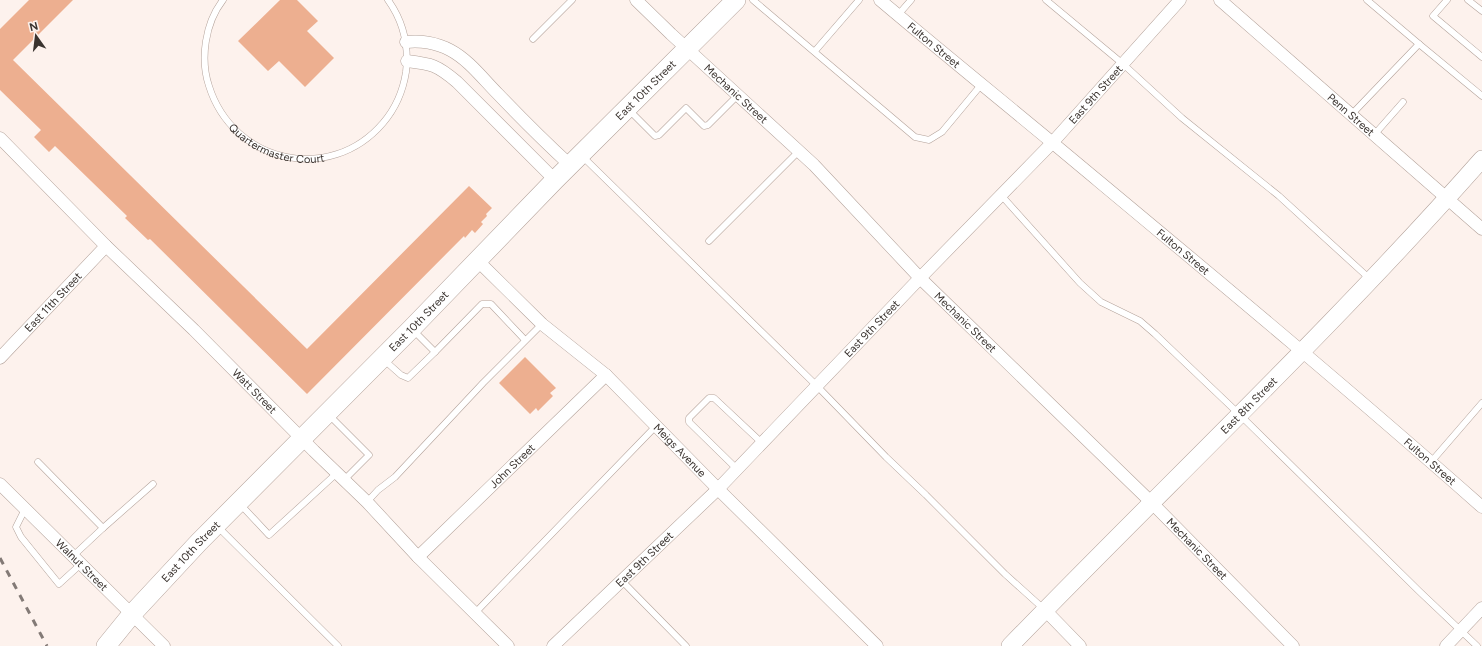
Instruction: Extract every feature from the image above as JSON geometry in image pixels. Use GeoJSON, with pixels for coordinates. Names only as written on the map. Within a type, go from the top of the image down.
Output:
{"type":"FeatureCollection","features":[{"type":"Feature","properties":{"kind":"main road","name":"East 10th Street"},"geometry":{"type":"LineString","coordinates":[[106,646],[132,614],[216,525],[478,261],[555,180],[686,48],[736,0]]}},
{"type":"Feature","properties":{"kind":"main road","name":"East 8th Street"},"geometry":{"type":"LineString","coordinates":[[1010,646],[1302,351],[1447,199],[1482,159]]}},
{"type":"Feature","properties":{"kind":"street","name":"Mechanic Street"},"geometry":{"type":"LineString","coordinates":[[636,0],[686,48],[814,165],[920,278],[1152,502],[1293,646]]}},
{"type":"Feature","properties":{"kind":"street","name":"Fulton Street"},"geometry":{"type":"LineString","coordinates":[[880,0],[1302,351],[1482,507]]}},
{"type":"Feature","properties":{"kind":"street","name":"East 9th Street"},"geometry":{"type":"LineString","coordinates":[[553,646],[738,469],[920,278],[1052,143],[1180,0]]}},
{"type":"Feature","properties":{"kind":"street","name":"Penn Street"},"geometry":{"type":"LineString","coordinates":[[1220,0],[1482,229]]}},
{"type":"Feature","properties":{"kind":"street"},"geometry":{"type":"LineString","coordinates":[[406,42],[415,41],[429,43],[442,46],[452,51],[475,71],[544,142],[575,160]]}},
{"type":"Feature","properties":{"kind":"street"},"geometry":{"type":"LineString","coordinates":[[407,60],[431,64],[444,71],[555,180]]}},
{"type":"Feature","properties":{"kind":"street","name":"Watt Street"},"geometry":{"type":"LineString","coordinates":[[0,138],[106,246],[194,330],[367,502],[418,557],[508,646]]}},
{"type":"Feature","properties":{"kind":"street","name":"East 11th Street"},"geometry":{"type":"LineString","coordinates":[[0,358],[106,246]]}},
{"type":"Feature","properties":{"kind":"street","name":"Meigs Avenue"},"geometry":{"type":"LineString","coordinates":[[478,261],[542,324],[606,375],[718,489],[877,646]]}},
{"type":"Feature","properties":{"kind":"street","name":"John Street"},"geometry":{"type":"LineString","coordinates":[[418,557],[606,375]]}},
{"type":"Feature","properties":{"kind":"street","name":"Walnut Street"},"geometry":{"type":"LineString","coordinates":[[0,484],[164,646]]}},
{"type":"Feature","properties":{"kind":"street"},"geometry":{"type":"LineString","coordinates":[[1446,646],[1482,608]]}},
{"type":"Feature","properties":{"kind":"street"},"geometry":{"type":"LineString","coordinates":[[1045,610],[1080,646]]}},
{"type":"Feature","properties":{"kind":"lane","name":"Quartermaster Court"},"geometry":{"type":"LineString","coordinates":[[223,0],[211,21],[206,40],[204,60],[206,79],[212,98],[222,115],[250,143],[267,152],[286,157],[310,159],[344,152],[361,143],[376,130],[392,110],[399,98],[405,80],[407,60],[406,42],[402,25],[394,8],[388,0]]}},
{"type":"Feature","properties":{"kind":"lane"},"geometry":{"type":"LineString","coordinates":[[533,39],[572,0]]}},
{"type":"Feature","properties":{"kind":"lane"},"geometry":{"type":"LineString","coordinates":[[753,0],[915,137],[929,140],[942,132],[981,85]]}},
{"type":"Feature","properties":{"kind":"lane"},"geometry":{"type":"LineString","coordinates":[[814,51],[859,0]]}},
{"type":"Feature","properties":{"kind":"lane"},"geometry":{"type":"LineString","coordinates":[[898,15],[911,0]]}},
{"type":"Feature","properties":{"kind":"lane"},"geometry":{"type":"LineString","coordinates":[[1046,0],[1123,64],[1182,118],[1278,196],[1370,280]]}},
{"type":"Feature","properties":{"kind":"lane"},"geometry":{"type":"LineString","coordinates":[[1367,0],[1482,96]]}},
{"type":"Feature","properties":{"kind":"lane"},"geometry":{"type":"LineString","coordinates":[[1446,0],[1433,16],[1482,57]]}},
{"type":"Feature","properties":{"kind":"lane"},"geometry":{"type":"LineString","coordinates":[[1468,0],[1482,11]]}},
{"type":"Feature","properties":{"kind":"lane"},"geometry":{"type":"LineString","coordinates":[[1351,115],[1419,44]]}},
{"type":"Feature","properties":{"kind":"lane"},"geometry":{"type":"LineString","coordinates":[[627,108],[655,136],[659,135],[686,108],[704,126],[708,125],[738,95]]}},
{"type":"Feature","properties":{"kind":"lane"},"geometry":{"type":"LineString","coordinates":[[1374,136],[1402,102]]}},
{"type":"Feature","properties":{"kind":"lane"},"geometry":{"type":"LineString","coordinates":[[709,241],[799,151]]}},
{"type":"Feature","properties":{"kind":"lane"},"geometry":{"type":"LineString","coordinates":[[575,160],[817,386],[886,457],[1005,574],[1045,610]]}},
{"type":"Feature","properties":{"kind":"lane"},"geometry":{"type":"LineString","coordinates":[[1001,195],[1080,283],[1101,302],[1140,321],[1239,414],[1477,646]]}},
{"type":"Feature","properties":{"kind":"lane"},"geometry":{"type":"LineString","coordinates":[[382,358],[401,375],[408,378],[482,304],[491,304],[525,340]]}},
{"type":"Feature","properties":{"kind":"lane"},"geometry":{"type":"LineString","coordinates":[[367,502],[378,490],[395,477],[542,324]]}},
{"type":"Feature","properties":{"kind":"lane"},"geometry":{"type":"LineString","coordinates":[[412,328],[435,352]]}},
{"type":"Feature","properties":{"kind":"lane"},"geometry":{"type":"LineString","coordinates":[[738,469],[690,422],[689,418],[710,398],[714,398],[762,443]]}},
{"type":"Feature","properties":{"kind":"lane"},"geometry":{"type":"LineString","coordinates":[[1431,462],[1482,403]]}},
{"type":"Feature","properties":{"kind":"lane"},"geometry":{"type":"LineString","coordinates":[[239,503],[269,535],[340,476],[369,455],[327,413]]}},
{"type":"Feature","properties":{"kind":"lane"},"geometry":{"type":"LineString","coordinates":[[475,613],[656,426]]}},
{"type":"Feature","properties":{"kind":"lane"},"geometry":{"type":"LineString","coordinates":[[38,462],[103,528]]}},
{"type":"Feature","properties":{"kind":"lane"},"geometry":{"type":"LineString","coordinates":[[25,509],[16,526],[21,537],[59,584],[103,528],[154,484]]}},
{"type":"Feature","properties":{"kind":"lane"},"geometry":{"type":"LineString","coordinates":[[216,525],[338,646]]}},
{"type":"Feature","properties":{"kind":"lane"},"geometry":{"type":"LineString","coordinates":[[622,581],[686,646]]}},
{"type":"Feature","properties":{"kind":"building"},"geometry":{"type":"Polygon","coordinates":[[[29,0],[73,0],[13,60],[307,349],[469,186],[492,208],[486,214],[487,216],[481,222],[483,224],[475,233],[472,230],[465,238],[464,236],[307,394],[150,239],[148,240],[125,218],[127,216],[55,146],[49,152],[34,137],[41,130],[0,90],[0,29],[29,0]]]}},
{"type":"Feature","properties":{"kind":"building"},"geometry":{"type":"Polygon","coordinates":[[[280,0],[297,0],[318,21],[307,31],[334,58],[305,87],[279,61],[268,71],[238,41],[280,0]]]}},
{"type":"Feature","properties":{"kind":"building"},"geometry":{"type":"Polygon","coordinates":[[[525,357],[556,388],[550,393],[553,396],[538,411],[536,408],[530,414],[499,383],[525,357]]]}},
{"type":"Feature","properties":{"kind":"railway"},"geometry":{"type":"LineString","coordinates":[[0,558],[47,646]]}}]}
